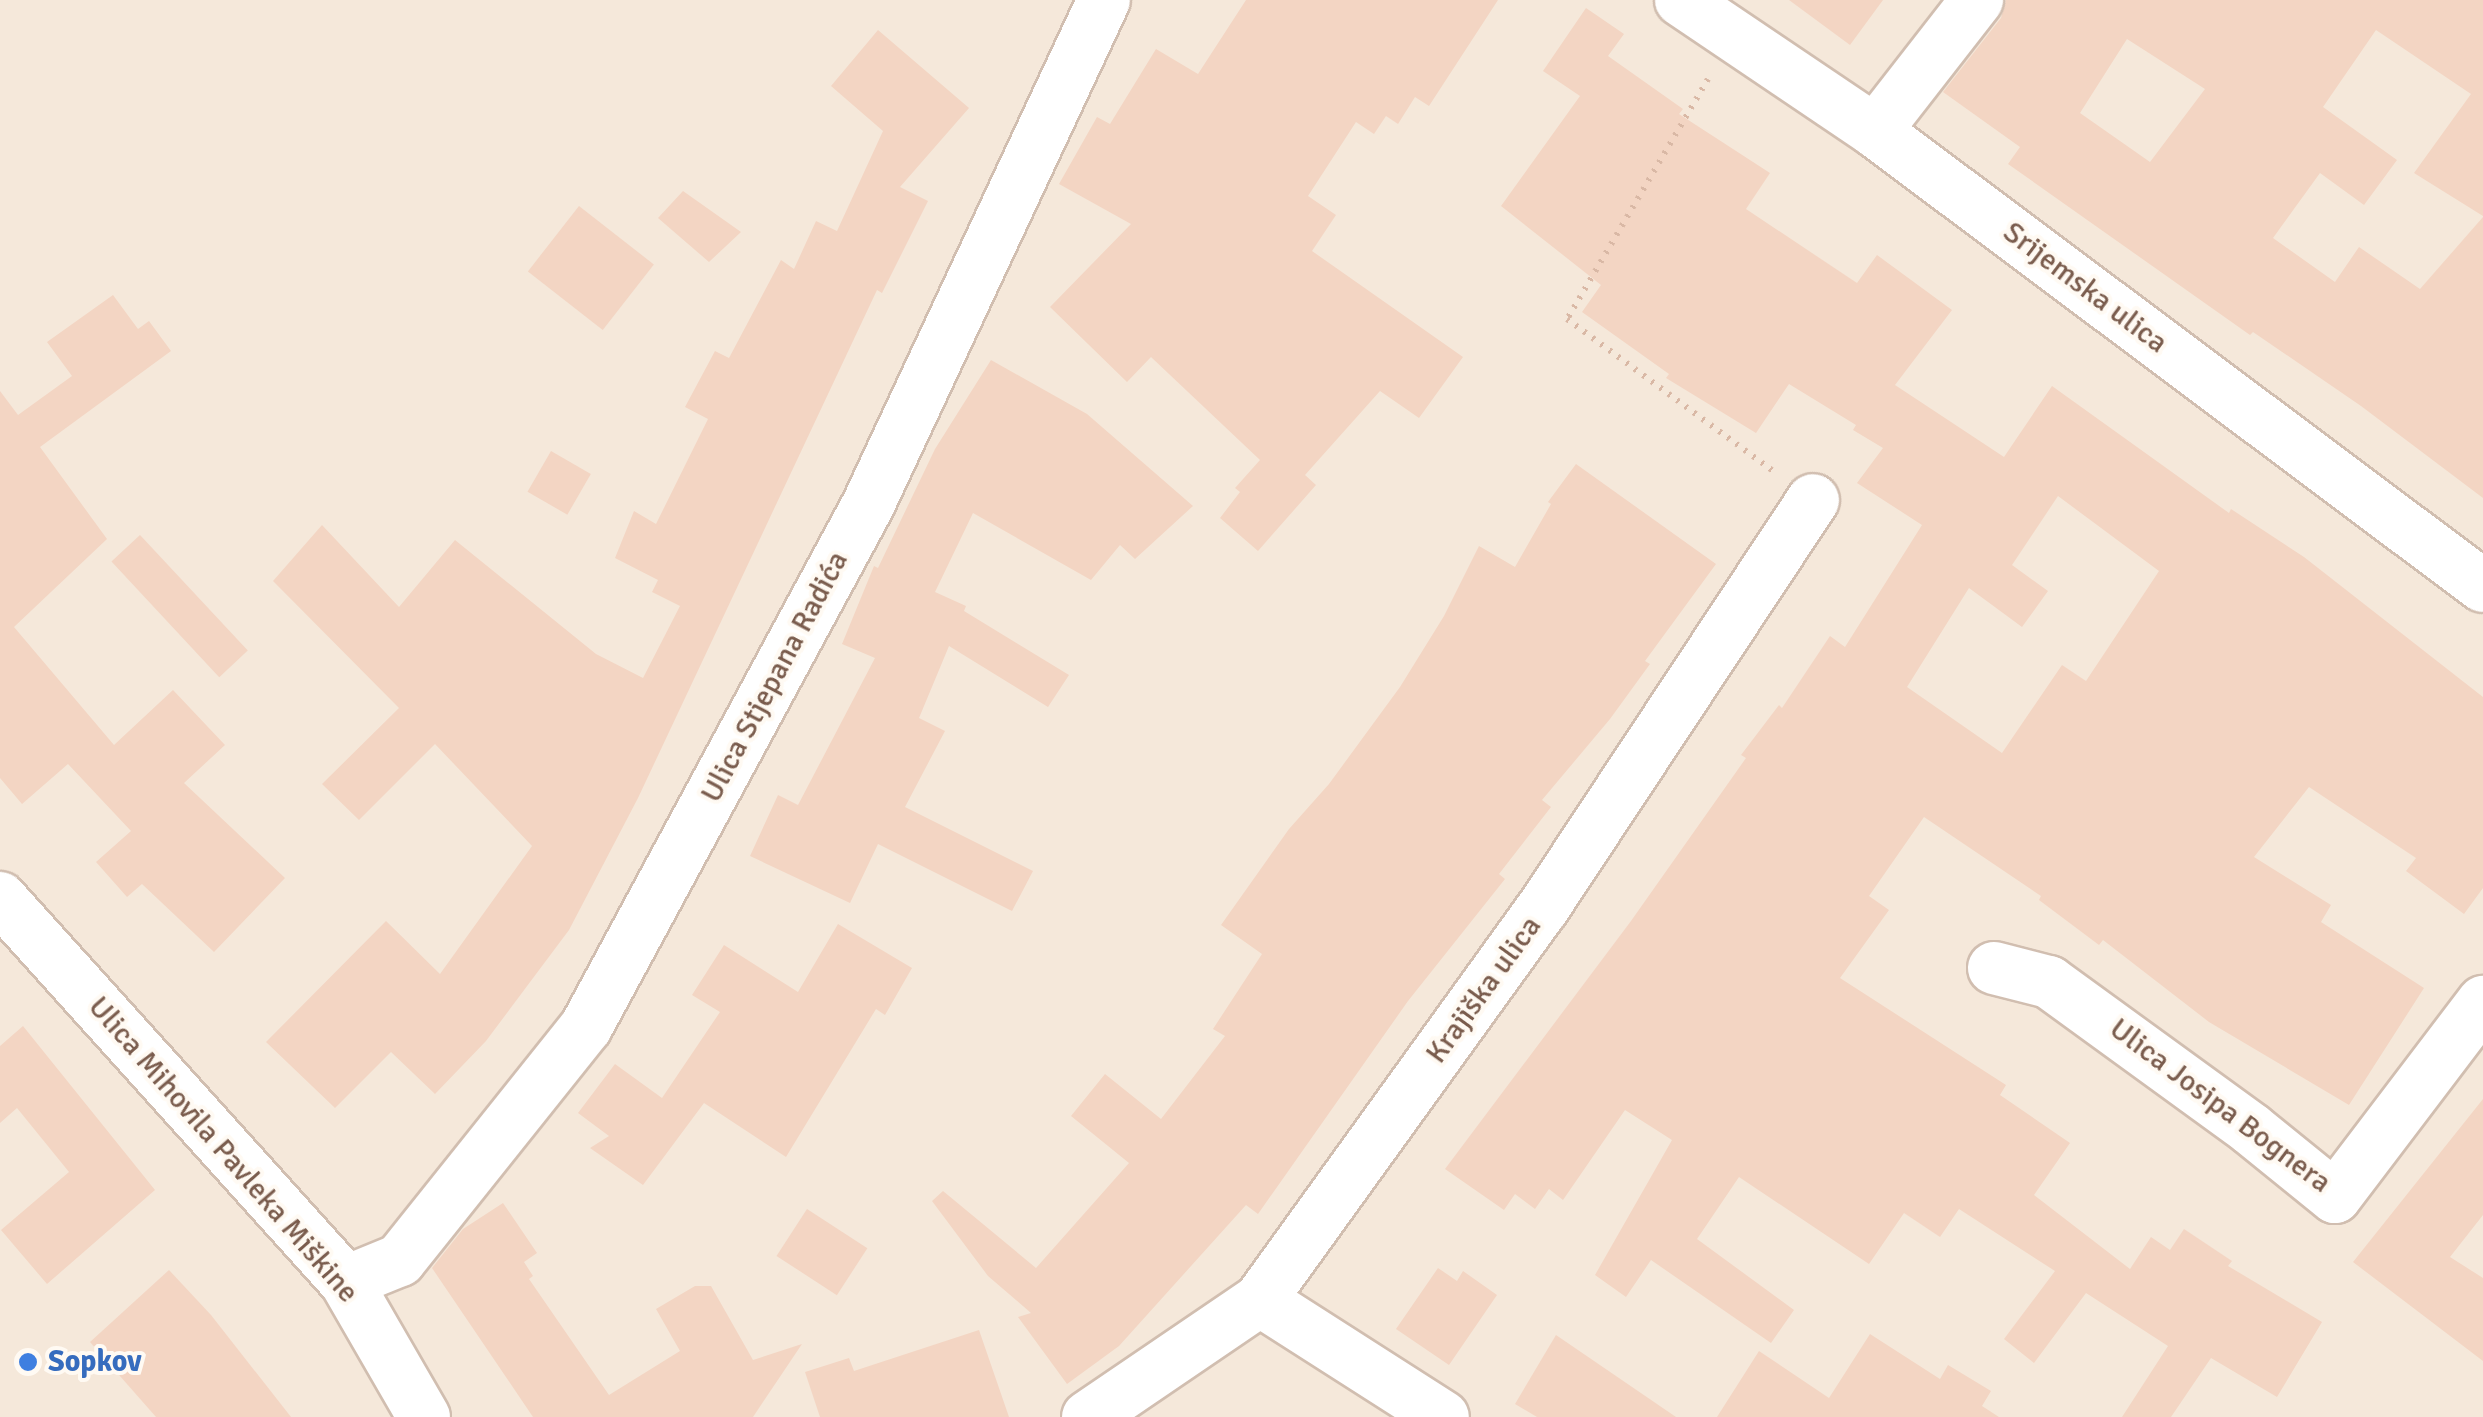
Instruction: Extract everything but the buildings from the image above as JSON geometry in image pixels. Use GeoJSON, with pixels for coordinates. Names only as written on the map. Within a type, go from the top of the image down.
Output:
{"type":"FeatureCollection","features":[{"type":"Feature","properties":{"kind":"street","name":"Ulica Stjepana Radića"},"geometry":{"type":"LineString","coordinates":[[346,1282],[400,1260],[586,1027],[868,506],[1104,0]]}},
{"type":"Feature","properties":{"kind":"street","name":"Srijemska ulica"},"geometry":{"type":"LineString","coordinates":[[1681,0],[1875,132],[2483,586]]}},
{"type":"Feature","properties":{"kind":"street"},"geometry":{"type":"LineString","coordinates":[[1875,132],[1976,0]]}},
{"type":"Feature","properties":{"kind":"street","name":"Krajiška ulica"},"geometry":{"type":"LineString","coordinates":[[1088,1417],[1260,1300],[1543,908],[1812,500]]}},
{"type":"Feature","properties":{"kind":"street","name":"Ulica Mihovila Pavleka Miškine"},"geometry":{"type":"LineString","coordinates":[[0,898],[346,1282],[424,1417]]}},
{"type":"Feature","properties":{"kind":"street","name":"Ulica Josipa Bognera"},"geometry":{"type":"LineString","coordinates":[[1994,968],[2049,982],[2252,1129],[2335,1197],[2483,1002]]}},
{"type":"Feature","properties":{"kind":"street"},"geometry":{"type":"LineString","coordinates":[[1260,1300],[1443,1417]]}},
{"type":"Feature","properties":{"kind":"path"},"geometry":{"type":"LineString","coordinates":[[1734,35],[1567,319],[1812,500]]}},
{"type":"Feature","properties":{"kind":"shaded area"},"geometry":{"type":"Polygon","coordinates":[[[0,0],[2483,0],[2483,1417],[0,1417],[0,0]]]}},
{"type":"Feature","properties":{"kind":"place","name":"Sopkov"},"geometry":{"type":"Point","coordinates":[28,1362]}}]}
